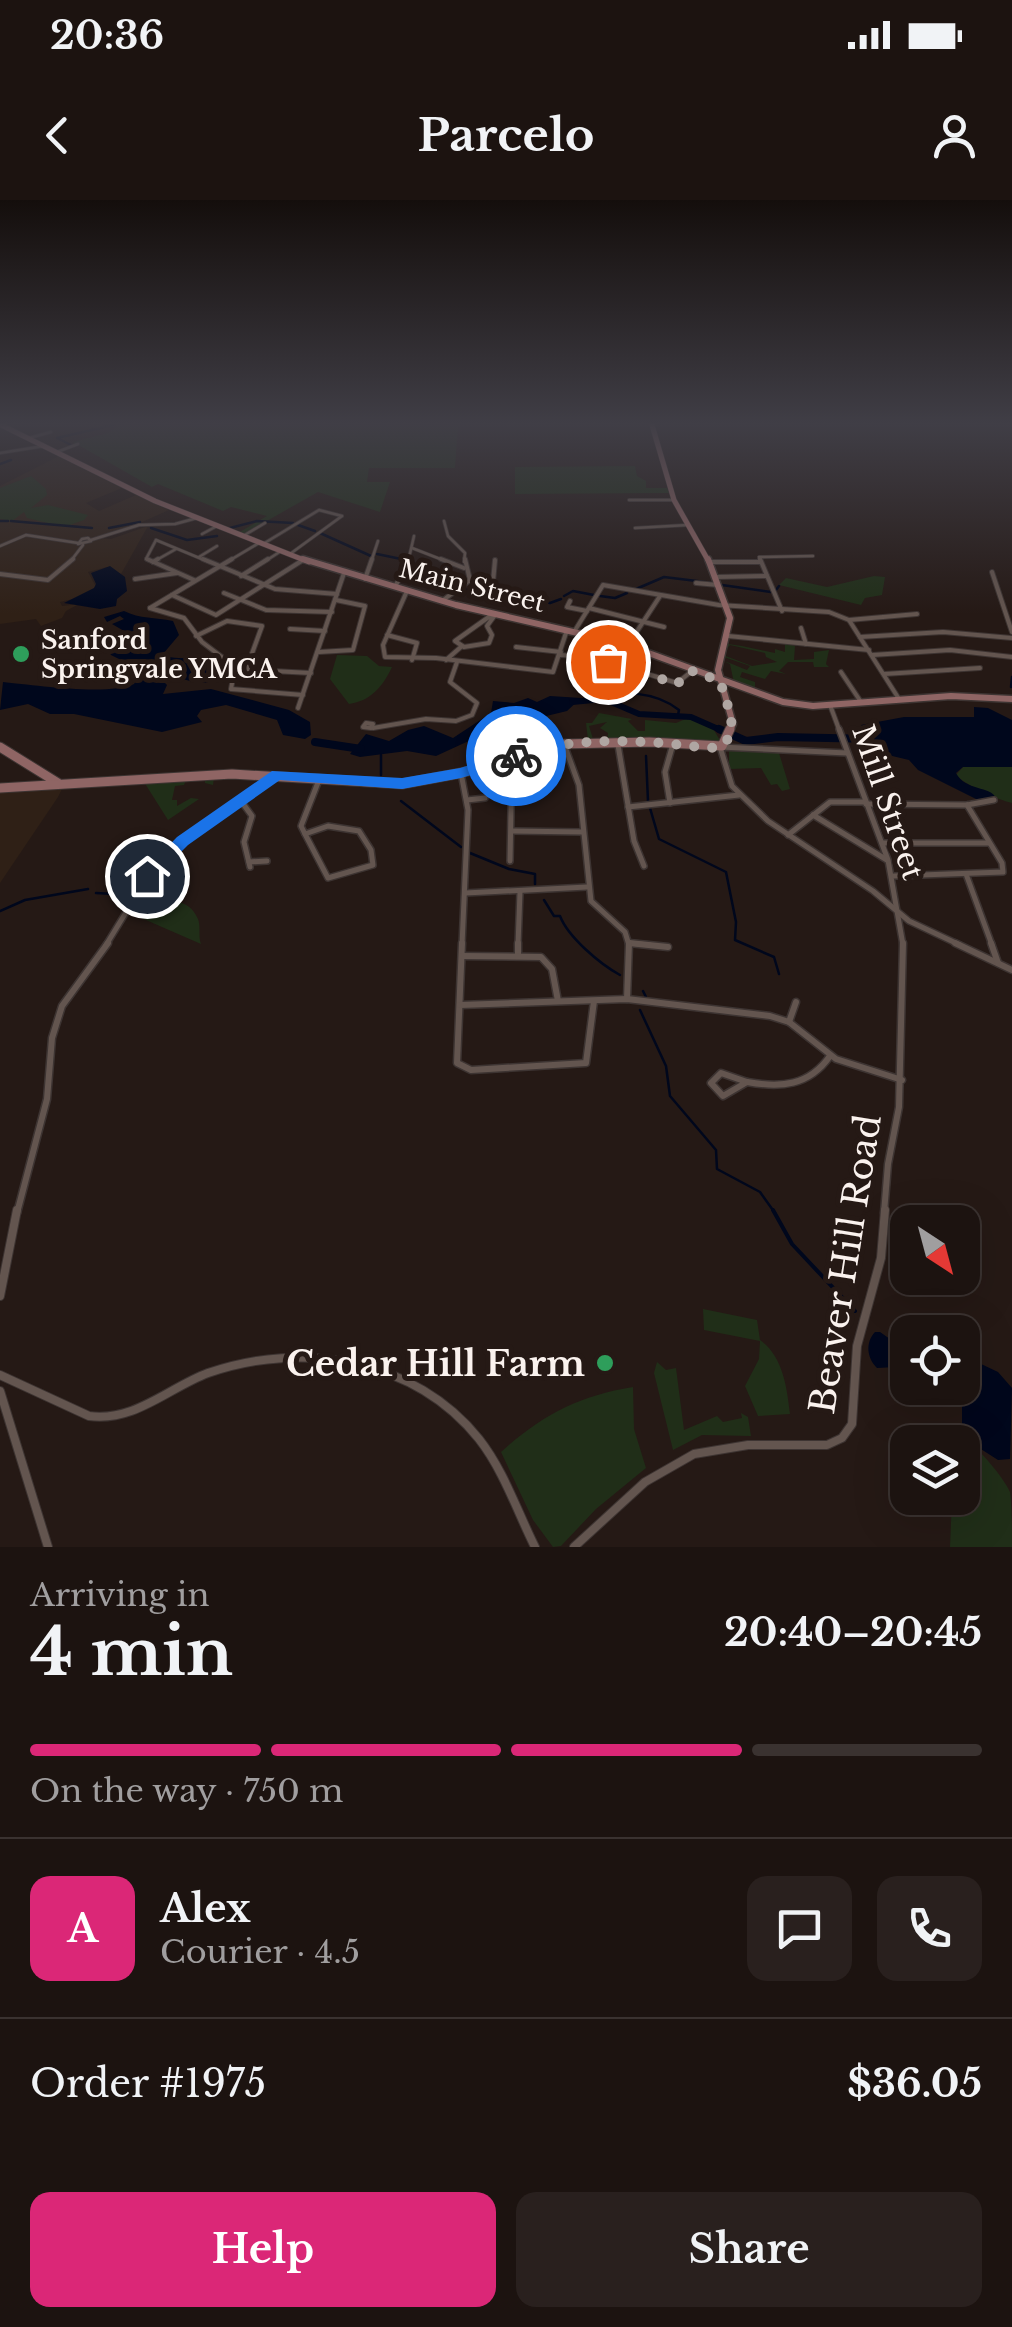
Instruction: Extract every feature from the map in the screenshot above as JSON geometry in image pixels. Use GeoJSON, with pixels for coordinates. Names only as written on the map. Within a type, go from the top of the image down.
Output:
{"type":"FeatureCollection","features":[{"type":"Feature","properties":{"kind":"main road","name":"Main Street"},"geometry":{"type":"LineString","coordinates":[[133,488],[303,560],[442,601],[628,645],[789,704],[1012,698]]}},
{"type":"Feature","properties":{"kind":"main road"},"geometry":{"type":"LineString","coordinates":[[0,788],[277,775],[395,784],[461,773],[564,744],[723,744],[732,730],[718,670],[731,624],[709,562],[670,488]]}},
{"type":"Feature","properties":{"kind":"main road"},"geometry":{"type":"LineString","coordinates":[[696,672],[712,674],[718,670]]}},
{"type":"Feature","properties":{"kind":"main road"},"geometry":{"type":"LineString","coordinates":[[725,695],[726,689],[733,686]]}},
{"type":"Feature","properties":{"kind":"main road"},"geometry":{"type":"LineString","coordinates":[[0,747],[58,783]]}},
{"type":"Feature","properties":{"kind":"street"},"geometry":{"type":"LineString","coordinates":[[629,500],[674,500]]}},
{"type":"Feature","properties":{"kind":"street"},"geometry":{"type":"LineString","coordinates":[[290,554],[342,516],[322,510],[150,608],[184,618],[196,636],[236,669],[311,673]]}},
{"type":"Feature","properties":{"kind":"street"},"geometry":{"type":"LineString","coordinates":[[0,546],[26,535],[81,544],[139,525],[181,524],[197,518]]}},
{"type":"Feature","properties":{"kind":"street"},"geometry":{"type":"LineString","coordinates":[[444,521],[448,536],[465,552],[464,568],[470,581]]}},
{"type":"Feature","properties":{"kind":"street"},"geometry":{"type":"LineString","coordinates":[[243,536],[265,522]]}},
{"type":"Feature","properties":{"kind":"street"},"geometry":{"type":"LineString","coordinates":[[636,528],[688,525]]}},
{"type":"Feature","properties":{"kind":"street"},"geometry":{"type":"LineString","coordinates":[[202,534],[217,526]]}},
{"type":"Feature","properties":{"kind":"street"},"geometry":{"type":"LineString","coordinates":[[395,588],[414,536]]}},
{"type":"Feature","properties":{"kind":"street"},"geometry":{"type":"LineString","coordinates":[[196,580],[146,558],[157,539],[264,585],[365,606],[354,646],[348,652],[318,652]]}},
{"type":"Feature","properties":{"kind":"street"},"geometry":{"type":"LineString","coordinates":[[365,579],[378,541]]}},
{"type":"Feature","properties":{"kind":"street"},"geometry":{"type":"LineString","coordinates":[[0,574],[47,580],[80,553],[81,544]]}},
{"type":"Feature","properties":{"kind":"street"},"geometry":{"type":"LineString","coordinates":[[198,558],[218,546]]}},
{"type":"Feature","properties":{"kind":"street"},"geometry":{"type":"LineString","coordinates":[[412,548],[464,568]]}},
{"type":"Feature","properties":{"kind":"street"},"geometry":{"type":"LineString","coordinates":[[153,562],[176,549]]}},
{"type":"Feature","properties":{"kind":"street"},"geometry":{"type":"LineString","coordinates":[[241,576],[281,551]]}},
{"type":"Feature","properties":{"kind":"street"},"geometry":{"type":"LineString","coordinates":[[709,562],[813,556]]}},
{"type":"Feature","properties":{"kind":"street"},"geometry":{"type":"LineString","coordinates":[[760,559],[782,610]]}},
{"type":"Feature","properties":{"kind":"street"},"geometry":{"type":"LineString","coordinates":[[172,595],[216,615],[303,560]]}},
{"type":"Feature","properties":{"kind":"street"},"geometry":{"type":"LineString","coordinates":[[442,601],[470,581],[493,582],[496,560]]}},
{"type":"Feature","properties":{"kind":"street"},"geometry":{"type":"LineString","coordinates":[[860,636],[943,632],[1012,635],[992,572]]}},
{"type":"Feature","properties":{"kind":"street"},"geometry":{"type":"LineString","coordinates":[[135,579],[178,573]]}},
{"type":"Feature","properties":{"kind":"street"},"geometry":{"type":"LineString","coordinates":[[298,708],[344,573]]}},
{"type":"Feature","properties":{"kind":"street"},"geometry":{"type":"LineString","coordinates":[[696,583],[766,576]]}},
{"type":"Feature","properties":{"kind":"street"},"geometry":{"type":"LineString","coordinates":[[406,591],[382,654],[555,672],[570,631],[603,585],[726,608],[842,614],[850,620],[898,699]]}},
{"type":"Feature","properties":{"kind":"street"},"geometry":{"type":"LineString","coordinates":[[224,593],[271,611],[332,612]]}},
{"type":"Feature","properties":{"kind":"street"},"geometry":{"type":"LineString","coordinates":[[628,645],[660,596]]}},
{"type":"Feature","properties":{"kind":"street"},"geometry":{"type":"LineString","coordinates":[[570,602],[567,607],[664,627]]}},
{"type":"Feature","properties":{"kind":"street"},"geometry":{"type":"LineString","coordinates":[[462,646],[456,638],[484,625],[494,614]]}},
{"type":"Feature","properties":{"kind":"street"},"geometry":{"type":"LineString","coordinates":[[850,620],[918,614]]}},
{"type":"Feature","properties":{"kind":"street"},"geometry":{"type":"LineString","coordinates":[[196,636],[227,622],[262,626],[264,632],[246,670]]}},
{"type":"Feature","properties":{"kind":"street"},"geometry":{"type":"LineString","coordinates":[[446,660],[462,646],[488,642],[492,635],[484,625]]}},
{"type":"Feature","properties":{"kind":"street"},"geometry":{"type":"LineString","coordinates":[[800,628],[806,644]]}},
{"type":"Feature","properties":{"kind":"street"},"geometry":{"type":"LineString","coordinates":[[290,630],[325,631]]}},
{"type":"Feature","properties":{"kind":"street"},"geometry":{"type":"LineString","coordinates":[[388,635],[416,642],[412,660]]}},
{"type":"Feature","properties":{"kind":"street"},"geometry":{"type":"LineString","coordinates":[[728,636],[870,653],[950,650],[1012,657]]}},
{"type":"Feature","properties":{"kind":"street"},"geometry":{"type":"LineString","coordinates":[[599,638],[595,658],[678,684],[696,672]]}},
{"type":"Feature","properties":{"kind":"street"},"geometry":{"type":"LineString","coordinates":[[516,647],[577,656]]}},
{"type":"Feature","properties":{"kind":"street"},"geometry":{"type":"LineString","coordinates":[[372,728],[468,717],[477,703],[451,684],[457,662]]}},
{"type":"Feature","properties":{"kind":"street"},"geometry":{"type":"LineString","coordinates":[[884,674],[980,668]]}},
{"type":"Feature","properties":{"kind":"street"},"geometry":{"type":"LineString","coordinates":[[236,669],[228,684],[232,690],[303,695]]}},
{"type":"Feature","properties":{"kind":"street"},"geometry":{"type":"LineString","coordinates":[[841,672],[861,702]]}},
{"type":"Feature","properties":{"kind":"street","name":"Mill Street"},"geometry":{"type":"LineString","coordinates":[[830,705],[888,860],[901,914]]}},
{"type":"Feature","properties":{"kind":"street"},"geometry":{"type":"LineString","coordinates":[[618,742],[636,848],[644,866]]}},
{"type":"Feature","properties":{"kind":"street"},"geometry":{"type":"LineString","coordinates":[[564,744],[578,784],[587,887],[597,912],[624,929],[629,943],[627,1000]]}},
{"type":"Feature","properties":{"kind":"street"},"geometry":{"type":"LineString","coordinates":[[670,803],[665,772],[673,744]]}},
{"type":"Feature","properties":{"kind":"street"},"geometry":{"type":"LineString","coordinates":[[847,752],[723,744],[728,778],[739,796],[788,835],[901,914],[1012,970]]}},
{"type":"Feature","properties":{"kind":"street"},"geometry":{"type":"LineString","coordinates":[[510,861],[514,777],[511,758]]}},
{"type":"Feature","properties":{"kind":"street"},"geometry":{"type":"LineString","coordinates":[[461,773],[467,800],[460,1066],[471,1070],[588,1061],[594,1001]]}},
{"type":"Feature","properties":{"kind":"street"},"geometry":{"type":"LineString","coordinates":[[0,1296],[22,1186],[47,1099],[52,1038],[62,1006],[117,930],[155,865],[277,775]]}},
{"type":"Feature","properties":{"kind":"street"},"geometry":{"type":"LineString","coordinates":[[304,834],[332,823],[347,824],[366,840],[373,866],[331,879],[304,834],[301,820],[320,778]]}},
{"type":"Feature","properties":{"kind":"street"},"geometry":{"type":"LineString","coordinates":[[628,807],[739,796]]}},
{"type":"Feature","properties":{"kind":"street"},"geometry":{"type":"LineString","coordinates":[[467,800],[485,798]]}},
{"type":"Feature","properties":{"kind":"street"},"geometry":{"type":"LineString","coordinates":[[240,800],[252,816],[244,842],[249,864],[267,861]]}},
{"type":"Feature","properties":{"kind":"street"},"geometry":{"type":"LineString","coordinates":[[788,835],[830,802],[967,806],[994,800]]}},
{"type":"Feature","properties":{"kind":"street"},"geometry":{"type":"LineString","coordinates":[[893,876],[1004,871],[967,806]]}},
{"type":"Feature","properties":{"kind":"street"},"geometry":{"type":"LineString","coordinates":[[813,814],[888,860]]}},
{"type":"Feature","properties":{"kind":"street"},"geometry":{"type":"LineString","coordinates":[[512,830],[582,832]]}},
{"type":"Feature","properties":{"kind":"street"},"geometry":{"type":"LineString","coordinates":[[882,843],[989,843]]}},
{"type":"Feature","properties":{"kind":"street"},"geometry":{"type":"LineString","coordinates":[[966,874],[998,964]]}},
{"type":"Feature","properties":{"kind":"street"},"geometry":{"type":"LineString","coordinates":[[465,893],[587,887]]}},
{"type":"Feature","properties":{"kind":"street"},"geometry":{"type":"LineString","coordinates":[[518,955],[520,892]]}},
{"type":"Feature","properties":{"kind":"street","name":"Beaver Hill Road"},"geometry":{"type":"LineString","coordinates":[[574,1547],[645,1482],[694,1454],[748,1445],[828,1444],[850,1429],[857,1346],[884,1239],[888,1164],[902,1080],[901,914]]}},
{"type":"Feature","properties":{"kind":"street"},"geometry":{"type":"LineString","coordinates":[[629,943],[668,948]]}},
{"type":"Feature","properties":{"kind":"street"},"geometry":{"type":"LineString","coordinates":[[462,956],[541,958],[550,963],[558,1001]]}},
{"type":"Feature","properties":{"kind":"street"},"geometry":{"type":"LineString","coordinates":[[460,1005],[627,1000],[758,1014],[789,1022],[830,1056],[902,1080]]}},
{"type":"Feature","properties":{"kind":"street"},"geometry":{"type":"LineString","coordinates":[[789,1022],[796,1002]]}},
{"type":"Feature","properties":{"kind":"street"},"geometry":{"type":"LineString","coordinates":[[747,1082],[729,1098],[717,1094],[711,1083],[721,1072],[747,1082],[784,1086],[803,1082],[818,1074],[830,1056]]}},
{"type":"Feature","properties":{"kind":"street"},"geometry":{"type":"LineString","coordinates":[[0,1375],[89,1416],[104,1419],[127,1413],[212,1371],[239,1364],[330,1361],[376,1366],[447,1409],[476,1436],[498,1469],[535,1547]]}},
{"type":"Feature","properties":{"kind":"street"},"geometry":{"type":"LineString","coordinates":[[0,1391],[48,1547]]}},
{"type":"Feature","properties":{"kind":"shaded area"},"geometry":{"type":"Polygon","coordinates":[[[0,488],[122,488],[86,503],[99,511],[136,495],[169,510],[111,536],[92,537],[111,539],[148,526],[121,574],[107,567],[88,572],[96,587],[81,597],[60,602],[62,606],[79,604],[62,618],[41,626],[36,619],[0,624],[0,488]]]}},
{"type":"Feature","properties":{"kind":"shaded area"},"geometry":{"type":"Polygon","coordinates":[[[63,787],[58,797],[0,883],[0,792],[63,787]]]}},
{"type":"Feature","properties":{"kind":"green space"},"geometry":{"type":"Polygon","coordinates":[[[0,488],[45,488],[47,495],[31,508],[48,505],[88,515],[64,527],[27,518],[24,512],[12,521],[0,519],[0,488]]]}},
{"type":"Feature","properties":{"kind":"green space"},"geometry":{"type":"Polygon","coordinates":[[[167,488],[388,488],[380,512],[318,492],[242,535],[238,533],[267,516],[231,507],[223,511],[167,488]]]}},
{"type":"Feature","properties":{"kind":"green space"},"geometry":{"type":"Polygon","coordinates":[[[515,488],[667,488],[669,493],[515,494],[515,488]]]}},
{"type":"Feature","properties":{"kind":"green space"},"geometry":{"type":"Polygon","coordinates":[[[885,577],[882,595],[865,598],[861,605],[779,585],[786,578],[827,587],[885,577]]]}},
{"type":"Feature","properties":{"kind":"green space"},"geometry":{"type":"Polygon","coordinates":[[[785,643],[795,646],[794,660],[814,659],[814,652],[829,650],[829,667],[814,667],[813,662],[788,662],[779,671],[786,674],[771,671],[765,679],[742,672],[740,677],[755,682],[755,690],[734,683],[730,664],[725,662],[747,670],[750,666],[723,655],[752,666],[777,662],[765,653],[730,645],[724,653],[728,644],[775,653],[775,649],[785,652],[785,643]]]}},
{"type":"Feature","properties":{"kind":"green space"},"geometry":{"type":"Polygon","coordinates":[[[337,655],[367,656],[379,666],[392,667],[375,692],[349,704],[330,679],[337,655]]]}},
{"type":"Feature","properties":{"kind":"green space"},"geometry":{"type":"Polygon","coordinates":[[[599,713],[632,719],[628,721],[638,731],[645,731],[645,720],[676,723],[688,718],[712,727],[721,742],[607,740],[608,733],[600,728],[607,722],[589,726],[593,739],[588,740],[586,723],[592,723],[599,713]]]}},
{"type":"Feature","properties":{"kind":"green space"},"geometry":{"type":"Polygon","coordinates":[[[729,751],[779,753],[790,789],[782,791],[777,784],[771,785],[761,768],[729,769],[729,751]]]}},
{"type":"Feature","properties":{"kind":"green space"},"geometry":{"type":"Polygon","coordinates":[[[963,767],[1012,767],[1012,803],[961,779],[956,775],[963,767]]]}},
{"type":"Feature","properties":{"kind":"green space"},"geometry":{"type":"Polygon","coordinates":[[[214,777],[213,785],[205,783],[205,779],[186,780],[184,785],[175,786],[172,800],[177,800],[177,806],[191,798],[199,799],[168,820],[144,782],[214,777]]]}},
{"type":"Feature","properties":{"kind":"green space"},"geometry":{"type":"Polygon","coordinates":[[[142,899],[188,906],[198,919],[201,944],[139,917],[134,912],[142,899]]]}},
{"type":"Feature","properties":{"kind":"green space"},"geometry":{"type":"Polygon","coordinates":[[[703,1309],[757,1320],[760,1340],[774,1355],[782,1373],[790,1414],[758,1416],[745,1386],[759,1359],[760,1341],[704,1330],[703,1309]]]}},
{"type":"Feature","properties":{"kind":"green space"},"geometry":{"type":"Polygon","coordinates":[[[657,1362],[666,1370],[676,1368],[684,1430],[717,1416],[723,1422],[742,1418],[741,1413],[748,1417],[751,1436],[702,1435],[673,1450],[654,1373],[657,1362]]]}},
{"type":"Feature","properties":{"kind":"green space"},"geometry":{"type":"Polygon","coordinates":[[[633,1387],[634,1429],[646,1468],[596,1509],[561,1546],[553,1547],[533,1520],[501,1452],[531,1427],[562,1409],[633,1387]]]}},
{"type":"Feature","properties":{"kind":"green space"},"geometry":{"type":"Polygon","coordinates":[[[980,1452],[1010,1492],[1012,1547],[950,1547],[951,1515],[980,1515],[980,1452]]]}},
{"type":"Feature","properties":{"kind":"water"},"geometry":{"type":"Polygon","coordinates":[[[110,566],[125,577],[127,591],[117,599],[116,606],[100,609],[64,603],[94,588],[91,573],[110,566]]]}},
{"type":"Feature","properties":{"kind":"water"},"geometry":{"type":"Polygon","coordinates":[[[124,611],[173,621],[179,635],[163,654],[210,661],[213,682],[197,683],[162,673],[159,677],[167,685],[163,694],[211,689],[289,710],[310,722],[311,735],[305,739],[283,735],[277,720],[226,705],[201,710],[197,716],[202,722],[162,732],[74,714],[50,714],[28,704],[0,710],[3,682],[89,689],[134,684],[138,677],[129,664],[111,655],[105,643],[124,631],[112,624],[124,619],[120,616],[107,622],[104,617],[124,611]]]}},
{"type":"Feature","properties":{"kind":"water"},"geometry":{"type":"Polygon","coordinates":[[[550,696],[581,698],[567,711],[497,728],[436,756],[407,751],[360,757],[350,754],[366,734],[389,741],[424,726],[453,738],[491,713],[493,701],[514,703],[528,698],[537,702],[550,696]]]}},
{"type":"Feature","properties":{"kind":"water"},"geometry":{"type":"Polygon","coordinates":[[[974,707],[988,708],[1012,720],[1012,767],[963,767],[956,773],[965,783],[996,798],[978,800],[918,770],[909,760],[888,755],[861,725],[904,717],[974,717],[974,707]]]}},
{"type":"Feature","properties":{"kind":"water"},"geometry":{"type":"Polygon","coordinates":[[[880,1332],[890,1339],[890,1367],[877,1368],[874,1364],[869,1355],[872,1336],[880,1332]]]}},
{"type":"Feature","properties":{"kind":"water"},"geometry":{"type":"Polygon","coordinates":[[[980,1363],[998,1372],[1012,1388],[1010,1459],[998,1460],[980,1448],[980,1425],[962,1425],[962,1407],[980,1405],[980,1363]]]}},
{"type":"Feature","properties":{"kind":"waterway"},"geometry":{"type":"LineString","coordinates":[[0,521],[8,521]]}},
{"type":"Feature","properties":{"kind":"waterway"},"geometry":{"type":"LineString","coordinates":[[11,521],[92,528]]}},
{"type":"Feature","properties":{"kind":"waterway"},"geometry":{"type":"LineString","coordinates":[[230,528],[257,521],[293,523]]}},
{"type":"Feature","properties":{"kind":"waterway"},"geometry":{"type":"LineString","coordinates":[[109,528],[140,522]]}},
{"type":"Feature","properties":{"kind":"waterway"},"geometry":{"type":"LineString","coordinates":[[298,525],[315,531]]}},
{"type":"Feature","properties":{"kind":"waterway"},"geometry":{"type":"LineString","coordinates":[[151,528],[187,540],[217,536]]}},
{"type":"Feature","properties":{"kind":"waterway"},"geometry":{"type":"LineString","coordinates":[[320,533],[371,556]]}},
{"type":"Feature","properties":{"kind":"waterway"},"geometry":{"type":"LineString","coordinates":[[377,554],[406,560]]}},
{"type":"Feature","properties":{"kind":"waterway"},"geometry":{"type":"LineString","coordinates":[[411,562],[458,586]]}},
{"type":"Feature","properties":{"kind":"waterway"},"geometry":{"type":"LineString","coordinates":[[636,589],[664,577],[713,583]]}},
{"type":"Feature","properties":{"kind":"waterway"},"geometry":{"type":"LineString","coordinates":[[722,585],[771,592]]}},
{"type":"Feature","properties":{"kind":"waterway"},"geometry":{"type":"LineString","coordinates":[[776,590],[779,586]]}},
{"type":"Feature","properties":{"kind":"waterway"},"geometry":{"type":"LineString","coordinates":[[463,589],[494,598],[514,594]]}},
{"type":"Feature","properties":{"kind":"waterway"},"geometry":{"type":"LineString","coordinates":[[564,596],[573,591],[594,595]]}},
{"type":"Feature","properties":{"kind":"waterway"},"geometry":{"type":"LineString","coordinates":[[600,596],[615,598],[627,593]]}},
{"type":"Feature","properties":{"kind":"waterway"},"geometry":{"type":"LineString","coordinates":[[524,598],[550,603],[561,599]]}},
{"type":"Feature","properties":{"kind":"waterway"},"geometry":{"type":"LineString","coordinates":[[1011,687],[1012,677]]}},
{"type":"Feature","properties":{"kind":"waterway"},"geometry":{"type":"LineString","coordinates":[[592,698],[626,693],[649,696],[670,704],[679,710],[678,715]]}},
{"type":"Feature","properties":{"kind":"waterway"},"geometry":{"type":"LineString","coordinates":[[572,702],[604,699],[639,714],[691,717],[725,732]]}},
{"type":"Feature","properties":{"kind":"waterway"},"geometry":{"type":"LineString","coordinates":[[719,729],[746,741],[778,737],[878,739]]}},
{"type":"Feature","properties":{"kind":"waterway"},"geometry":{"type":"LineString","coordinates":[[315,742],[361,749]]}},
{"type":"Feature","properties":{"kind":"waterway"},"geometry":{"type":"LineString","coordinates":[[381,755],[381,775]]}},
{"type":"Feature","properties":{"kind":"waterway"},"geometry":{"type":"LineString","coordinates":[[646,756],[648,801]]}},
{"type":"Feature","properties":{"kind":"waterway"},"geometry":{"type":"LineString","coordinates":[[401,801],[461,847]]}},
{"type":"Feature","properties":{"kind":"waterway"},"geometry":{"type":"LineString","coordinates":[[650,808],[659,839],[726,872],[736,922],[735,940],[774,957],[779,974]]}},
{"type":"Feature","properties":{"kind":"waterway"},"geometry":{"type":"LineString","coordinates":[[470,853],[509,869],[535,874],[535,884]]}},
{"type":"Feature","properties":{"kind":"waterway"},"geometry":{"type":"LineString","coordinates":[[0,911],[25,900],[88,889]]}},
{"type":"Feature","properties":{"kind":"waterway"},"geometry":{"type":"LineString","coordinates":[[96,893],[131,895]]}},
{"type":"Feature","properties":{"kind":"waterway"},"geometry":{"type":"LineString","coordinates":[[544,900],[586,949],[620,975]]}},
{"type":"Feature","properties":{"kind":"waterway"},"geometry":{"type":"LineString","coordinates":[[643,991],[646,997]]}},
{"type":"Feature","properties":{"kind":"waterway"},"geometry":{"type":"LineString","coordinates":[[640,1010],[666,1066],[670,1096],[716,1150],[717,1169],[760,1192],[774,1211]]}},
{"type":"Feature","properties":{"kind":"waterway"},"geometry":{"type":"LineString","coordinates":[[774,1211],[792,1244],[855,1311]]}},
{"type":"Feature","properties":{"kind":"way so far"},"geometry":{"type":"LineString","coordinates":[[516,756],[574,743],[648,742],[713,748],[727,741],[732,719],[720,681],[692,671],[677,684],[608,662]]}},
{"type":"Feature","properties":{"kind":"place","name":"Sanford Springvale YMCA"},"geometry":{"type":"Point","coordinates":[21,654]}},
{"type":"Feature","properties":{"kind":"place","name":"Cedar Hill Farm"},"geometry":{"type":"Point","coordinates":[605,1363]}},
{"type":"Feature","properties":{"kind":"route"},"geometry":{"type":"LineString","coordinates":[[147,876],[182,841],[277,775],[402,784],[461,773],[516,756]]}}]}
